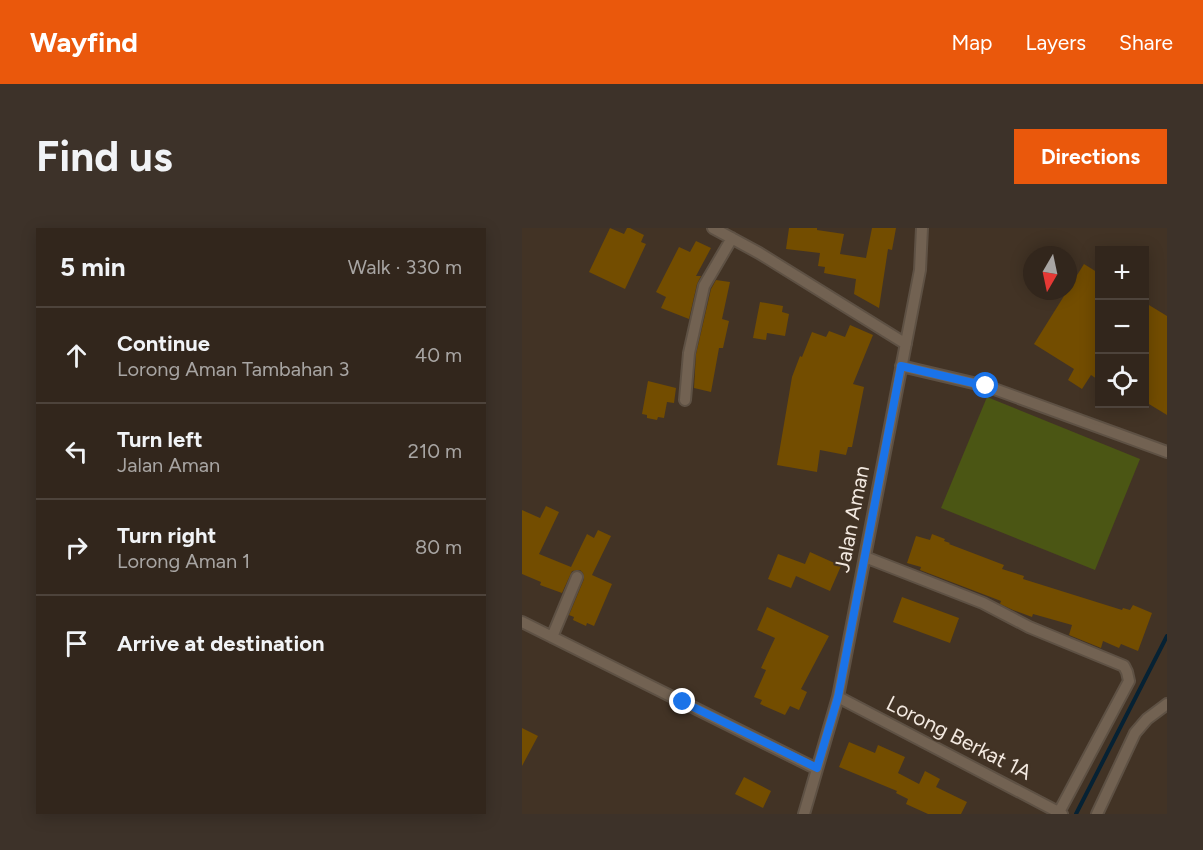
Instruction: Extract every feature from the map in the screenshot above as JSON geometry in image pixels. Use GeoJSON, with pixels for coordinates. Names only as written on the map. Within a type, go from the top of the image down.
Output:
{"type":"FeatureCollection","features":[{"type":"Feature","properties":{"kind":"street"},"geometry":{"type":"LineString","coordinates":[[713,228],[759,253],[906,344]]}},
{"type":"Feature","properties":{"kind":"street","name":"Jalan Aman"},"geometry":{"type":"LineString","coordinates":[[804,814],[838,697],[920,270],[922,228]]}},
{"type":"Feature","properties":{"kind":"street"},"geometry":{"type":"LineString","coordinates":[[685,400],[689,353],[704,286],[732,238]]}},
{"type":"Feature","properties":{"kind":"street"},"geometry":{"type":"LineString","coordinates":[[901,366],[986,386],[1167,452]]}},
{"type":"Feature","properties":{"kind":"street"},"geometry":{"type":"LineString","coordinates":[[865,557],[983,603],[1029,627],[1124,666],[1128,681],[1060,813]]}},
{"type":"Feature","properties":{"kind":"street"},"geometry":{"type":"LineString","coordinates":[[552,637],[577,577]]}},
{"type":"Feature","properties":{"kind":"street"},"geometry":{"type":"LineString","coordinates":[[522,622],[817,768]]}},
{"type":"Feature","properties":{"kind":"street","name":"Lorong Berkat 1A"},"geometry":{"type":"LineString","coordinates":[[838,697],[1060,813]]}},
{"type":"Feature","properties":{"kind":"street"},"geometry":{"type":"LineString","coordinates":[[1097,814],[1134,733],[1147,719],[1167,704]]}},
{"type":"Feature","properties":{"kind":"green space"},"geometry":{"type":"Polygon","coordinates":[[[987,397],[1140,459],[1095,570],[941,508],[987,397]]]}},
{"type":"Feature","properties":{"kind":"building"},"geometry":{"type":"Polygon","coordinates":[[[610,228],[624,234],[627,228],[630,228],[644,235],[641,242],[646,244],[625,289],[589,272],[610,228]]]}},
{"type":"Feature","properties":{"kind":"building"},"geometry":{"type":"Polygon","coordinates":[[[789,228],[817,228],[817,230],[844,234],[840,254],[866,258],[872,228],[896,228],[892,250],[888,249],[879,308],[854,294],[856,279],[824,273],[825,267],[818,266],[820,253],[786,249],[789,228]]]}},
{"type":"Feature","properties":{"kind":"building"},"geometry":{"type":"Polygon","coordinates":[[[696,241],[711,248],[696,276],[701,276],[689,319],[661,308],[666,297],[656,292],[679,247],[690,252],[696,241]]]}},
{"type":"Feature","properties":{"kind":"building"},"geometry":{"type":"Polygon","coordinates":[[[1084,264],[1095,271],[1095,378],[1091,375],[1082,389],[1068,380],[1074,369],[1034,344],[1062,300],[1077,300],[1077,275],[1084,264]]]}},
{"type":"Feature","properties":{"kind":"building"},"geometry":{"type":"Polygon","coordinates":[[[716,280],[730,282],[722,319],[729,321],[723,348],[719,348],[711,392],[694,388],[696,354],[711,289],[716,280]]]}},
{"type":"Feature","properties":{"kind":"building"},"geometry":{"type":"Polygon","coordinates":[[[760,302],[783,306],[782,312],[789,314],[785,336],[767,333],[766,340],[753,338],[760,302]]]}},
{"type":"Feature","properties":{"kind":"building"},"geometry":{"type":"Polygon","coordinates":[[[1149,305],[1167,316],[1167,415],[1149,404],[1149,305]]]}},
{"type":"Feature","properties":{"kind":"building"},"geometry":{"type":"Polygon","coordinates":[[[850,325],[873,335],[853,384],[864,387],[852,447],[848,447],[846,455],[820,450],[817,472],[777,465],[792,377],[812,332],[826,337],[829,331],[845,337],[850,325]]]}},
{"type":"Feature","properties":{"kind":"building"},"geometry":{"type":"Polygon","coordinates":[[[648,381],[676,388],[674,403],[667,402],[664,418],[658,417],[657,420],[647,418],[647,415],[642,414],[648,381]]]}},
{"type":"Feature","properties":{"kind":"building"},"geometry":{"type":"Polygon","coordinates":[[[546,506],[559,512],[539,554],[571,567],[587,534],[594,538],[598,530],[611,536],[592,575],[612,584],[594,626],[587,623],[586,626],[573,620],[574,617],[569,615],[584,579],[580,570],[572,571],[562,593],[540,585],[541,582],[522,574],[522,510],[540,518],[546,506]]]}},
{"type":"Feature","properties":{"kind":"building"},"geometry":{"type":"Polygon","coordinates":[[[932,534],[945,539],[944,541],[949,544],[1004,565],[1002,569],[1024,576],[1023,579],[1122,610],[1123,608],[1130,610],[1133,605],[1152,613],[1138,651],[1121,644],[1119,648],[1103,641],[1101,648],[1069,635],[1072,625],[1033,614],[1032,617],[1013,610],[1000,604],[1001,601],[907,563],[916,536],[930,540],[932,534]]]}},
{"type":"Feature","properties":{"kind":"building"},"geometry":{"type":"Polygon","coordinates":[[[810,552],[841,566],[830,591],[796,576],[791,588],[768,579],[778,554],[805,564],[810,552]]]}},
{"type":"Feature","properties":{"kind":"building"},"geometry":{"type":"Polygon","coordinates":[[[902,597],[959,618],[950,643],[893,622],[902,597]]]}},
{"type":"Feature","properties":{"kind":"building"},"geometry":{"type":"Polygon","coordinates":[[[767,607],[829,636],[801,689],[807,692],[799,710],[790,706],[785,715],[760,704],[762,700],[754,697],[766,670],[761,668],[775,638],[757,630],[767,607]]]}},
{"type":"Feature","properties":{"kind":"building"},"geometry":{"type":"Polygon","coordinates":[[[522,728],[538,736],[522,766],[522,728]]]}},
{"type":"Feature","properties":{"kind":"building"},"geometry":{"type":"Polygon","coordinates":[[[849,742],[875,753],[878,745],[905,757],[898,773],[919,784],[925,771],[940,779],[936,787],[967,802],[961,814],[928,814],[906,804],[908,799],[896,793],[897,791],[839,767],[849,742]]]}},
{"type":"Feature","properties":{"kind":"building"},"geometry":{"type":"Polygon","coordinates":[[[744,777],[771,791],[763,808],[735,794],[744,777]]]}},
{"type":"Feature","properties":{"kind":"waterway"},"geometry":{"type":"LineString","coordinates":[[1076,814],[1167,636]]}},
{"type":"Feature","properties":{"kind":"route"},"geometry":{"type":"LineString","coordinates":[[683,702],[817,768],[838,697],[901,366],[986,386]]}}]}
